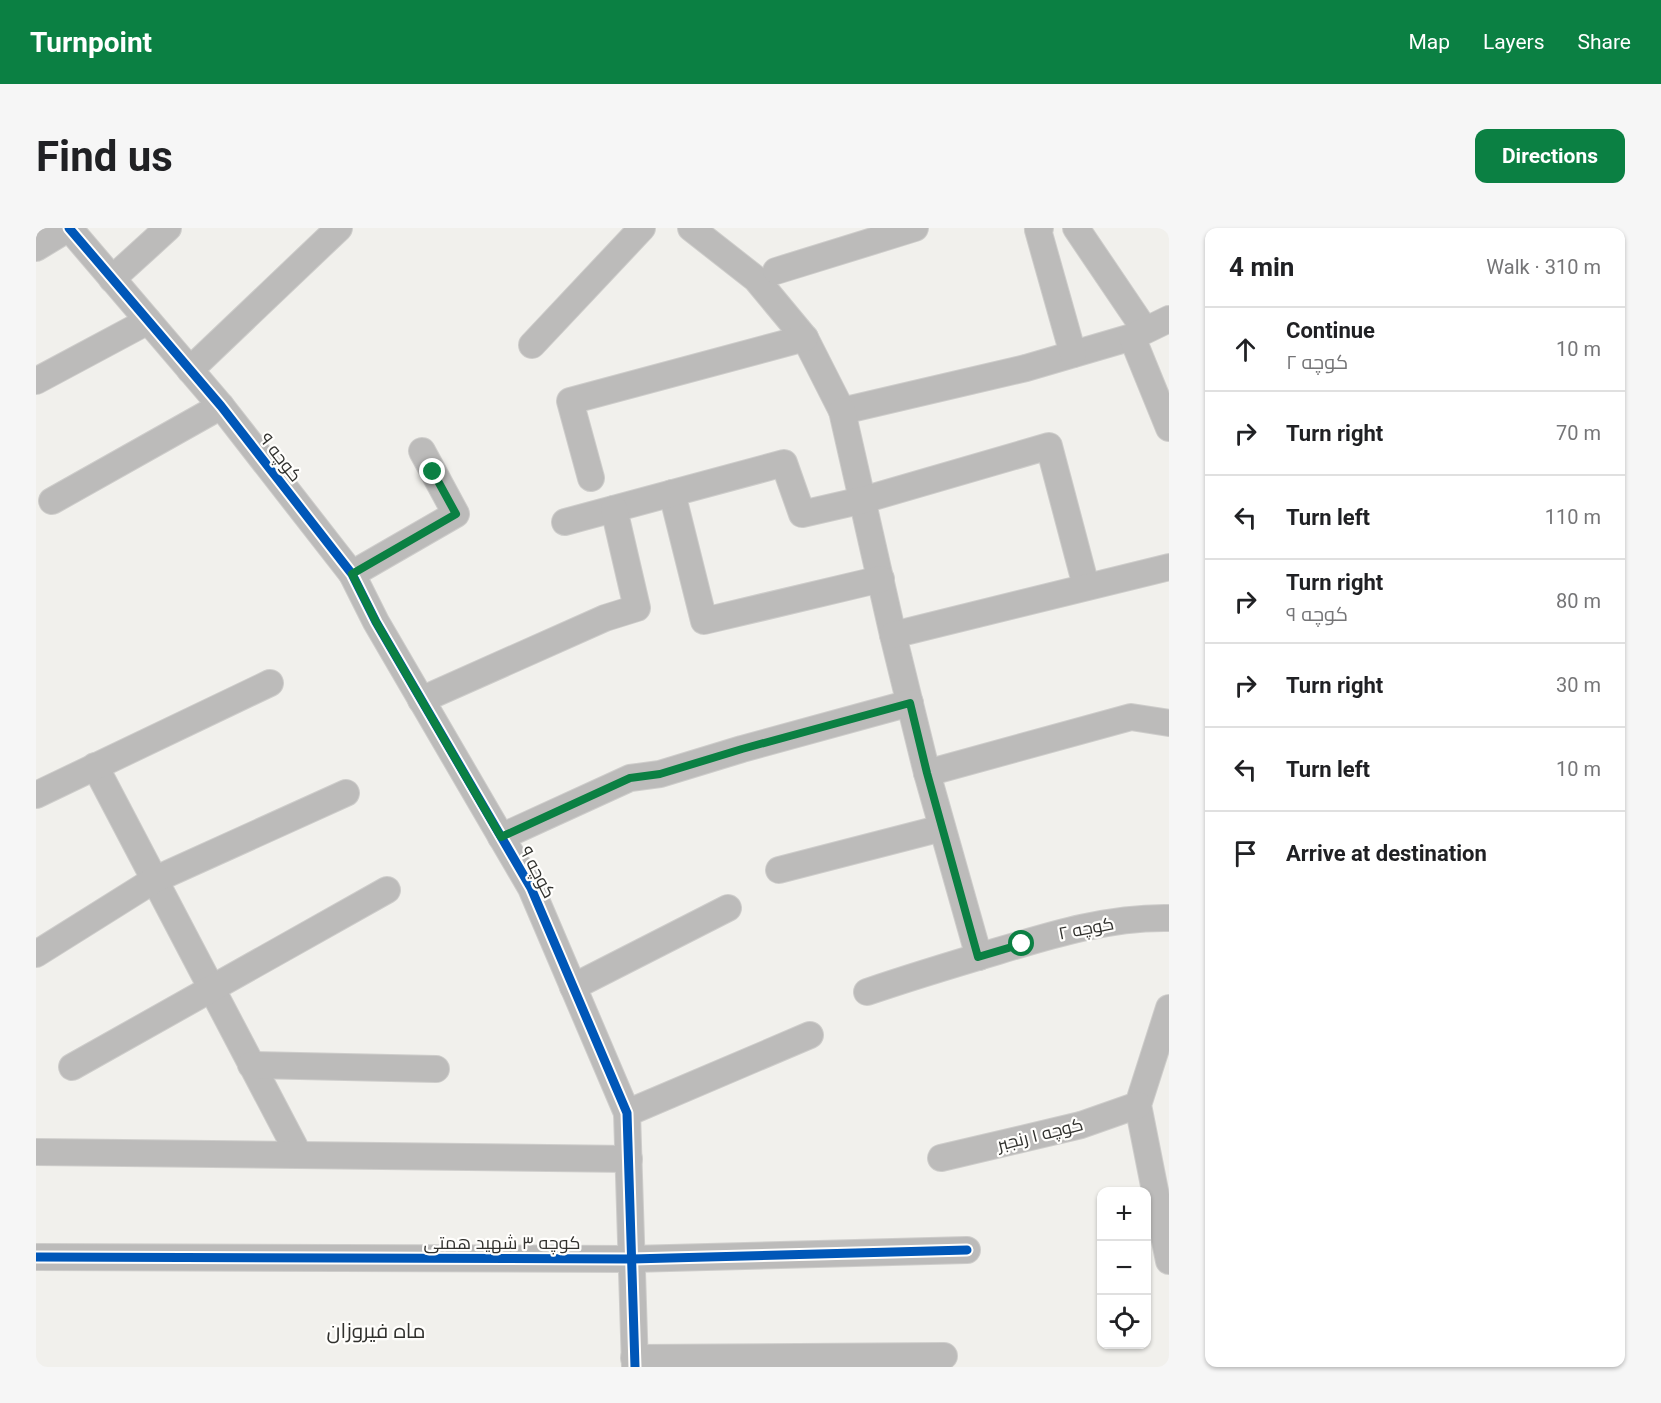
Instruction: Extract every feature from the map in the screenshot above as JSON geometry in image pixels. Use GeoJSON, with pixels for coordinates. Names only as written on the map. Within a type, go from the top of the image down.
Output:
{"type":"FeatureCollection","features":[{"type":"Feature","properties":{"kind":"street"},"geometry":{"type":"LineString","coordinates":[[36,248],[69,228]]}},
{"type":"Feature","properties":{"kind":"street","name":"کوچه ۹"},"geometry":{"type":"LineString","coordinates":[[69,228],[221,406],[352,574],[376,622],[531,888],[627,1113],[635,1363]]}},
{"type":"Feature","properties":{"kind":"street"},"geometry":{"type":"LineString","coordinates":[[112,279],[168,228]]}},
{"type":"Feature","properties":{"kind":"street"},"geometry":{"type":"LineString","coordinates":[[190,370],[339,228]]}},
{"type":"Feature","properties":{"kind":"street"},"geometry":{"type":"LineString","coordinates":[[532,345],[642,228]]}},
{"type":"Feature","properties":{"kind":"street"},"geometry":{"type":"LineString","coordinates":[[691,228],[756,279],[805,338],[842,411],[927,773],[978,957]]}},
{"type":"Feature","properties":{"kind":"street"},"geometry":{"type":"LineString","coordinates":[[776,271],[915,228]]}},
{"type":"Feature","properties":{"kind":"street"},"geometry":{"type":"LineString","coordinates":[[1076,228],[1139,333],[1169,428]]}},
{"type":"Feature","properties":{"kind":"street"},"geometry":{"type":"LineString","coordinates":[[1038,229],[1073,354]]}},
{"type":"Feature","properties":{"kind":"street"},"geometry":{"type":"LineString","coordinates":[[842,411],[1026,368],[1139,333],[1169,319]]}},
{"type":"Feature","properties":{"kind":"street"},"geometry":{"type":"LineString","coordinates":[[36,381],[148,321]]}},
{"type":"Feature","properties":{"kind":"street"},"geometry":{"type":"LineString","coordinates":[[591,478],[570,400],[805,338]]}},
{"type":"Feature","properties":{"kind":"street"},"geometry":{"type":"LineString","coordinates":[[52,501],[221,406]]}},
{"type":"Feature","properties":{"kind":"street"},"geometry":{"type":"LineString","coordinates":[[565,522],[784,463],[802,514],[863,500],[1048,446],[1086,586]]}},
{"type":"Feature","properties":{"kind":"street"},"geometry":{"type":"LineString","coordinates":[[352,574],[456,514],[422,452]]}},
{"type":"Feature","properties":{"kind":"street"},"geometry":{"type":"LineString","coordinates":[[672,493],[704,621],[881,579]]}},
{"type":"Feature","properties":{"kind":"street"},"geometry":{"type":"LineString","coordinates":[[422,700],[605,618],[637,608],[614,509]]}},
{"type":"Feature","properties":{"kind":"street"},"geometry":{"type":"LineString","coordinates":[[893,635],[1169,567]]}},
{"type":"Feature","properties":{"kind":"street"},"geometry":{"type":"LineString","coordinates":[[36,795],[270,683]]}},
{"type":"Feature","properties":{"kind":"street"},"geometry":{"type":"LineString","coordinates":[[501,837],[630,778],[660,774],[910,703]]}},
{"type":"Feature","properties":{"kind":"street"},"geometry":{"type":"LineString","coordinates":[[927,773],[1131,717],[1169,723]]}},
{"type":"Feature","properties":{"kind":"street"},"geometry":{"type":"LineString","coordinates":[[95,766],[299,1155]]}},
{"type":"Feature","properties":{"kind":"street"},"geometry":{"type":"LineString","coordinates":[[36,954],[154,880],[346,793]]}},
{"type":"Feature","properties":{"kind":"street"},"geometry":{"type":"LineString","coordinates":[[779,870],[942,828]]}},
{"type":"Feature","properties":{"kind":"street"},"geometry":{"type":"LineString","coordinates":[[72,1067],[387,890]]}},
{"type":"Feature","properties":{"kind":"street"},"geometry":{"type":"LineString","coordinates":[[573,987],[728,908]]}},
{"type":"Feature","properties":{"kind":"street","name":"کوچه ۲"},"geometry":{"type":"LineString","coordinates":[[867,992],[1065,931],[1141,917],[1169,918]]}},
{"type":"Feature","properties":{"kind":"street"},"geometry":{"type":"LineString","coordinates":[[1169,1008],[1138,1105],[1169,1262]]}},
{"type":"Feature","properties":{"kind":"street"},"geometry":{"type":"LineString","coordinates":[[627,1113],[810,1035]]}},
{"type":"Feature","properties":{"kind":"street"},"geometry":{"type":"LineString","coordinates":[[251,1065],[436,1069]]}},
{"type":"Feature","properties":{"kind":"street","name":"کوچه ۱ رنجبر"},"geometry":{"type":"LineString","coordinates":[[941,1158],[1081,1125],[1138,1105]]}},
{"type":"Feature","properties":{"kind":"street"},"geometry":{"type":"LineString","coordinates":[[36,1152],[629,1159]]}},
{"type":"Feature","properties":{"kind":"street","name":"کوچه ۳ شهید همتی"},"geometry":{"type":"LineString","coordinates":[[36,1257],[632,1259],[967,1250]]}},
{"type":"Feature","properties":{"kind":"street"},"geometry":{"type":"LineString","coordinates":[[635,1363],[944,1356]]}},
{"type":"Feature","properties":{"kind":"cycle path"},"geometry":{"type":"LineString","coordinates":[[69,228],[221,406],[352,574],[376,622],[531,888],[627,1113],[635,1367]]}},
{"type":"Feature","properties":{"kind":"cycle path"},"geometry":{"type":"LineString","coordinates":[[36,1257],[632,1259],[967,1250]]}},
{"type":"Feature","properties":{"kind":"district","name":"ماه فیروزان"},"geometry":{"type":"Point","coordinates":[376,1331]}},
{"type":"Feature","properties":{"kind":"route"},"geometry":{"type":"LineString","coordinates":[[433,472],[456,514],[352,574],[376,622],[501,837],[630,778],[660,774],[910,703],[978,957],[1022,944]]}}]}
